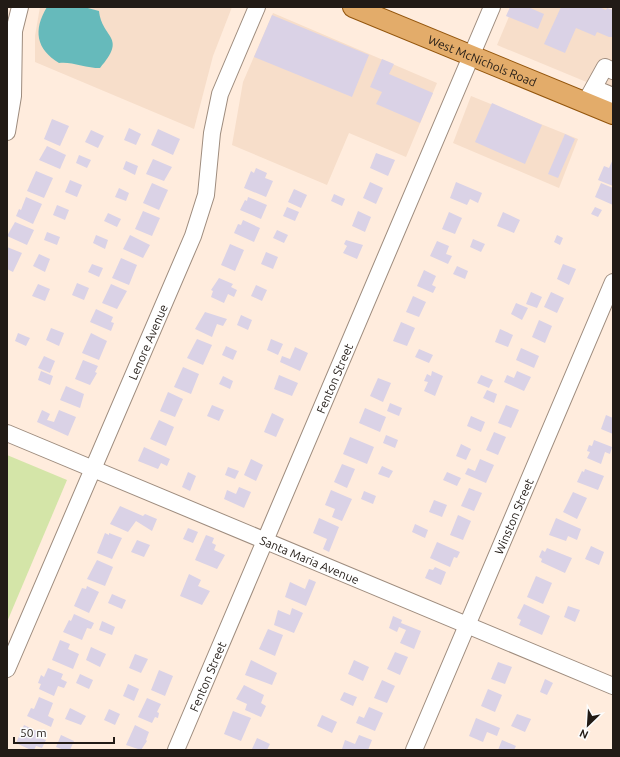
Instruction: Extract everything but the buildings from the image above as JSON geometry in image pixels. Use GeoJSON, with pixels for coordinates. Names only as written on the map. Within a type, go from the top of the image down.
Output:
{"type":"FeatureCollection","features":[{"type":"Feature","properties":{"kind":"main road","name":"West McNichols Road"},"geometry":{"type":"LineString","coordinates":[[352,7],[470,56],[590,95],[613,114]]}},
{"type":"Feature","properties":{"kind":"street"},"geometry":{"type":"LineString","coordinates":[[7,132],[13,96],[14,31],[20,7]]}},
{"type":"Feature","properties":{"kind":"street","name":"Lenore Avenue"},"geometry":{"type":"LineString","coordinates":[[7,669],[199,219],[209,177],[212,133],[220,94],[257,7]]}},
{"type":"Feature","properties":{"kind":"street","name":"Fenton Street"},"geometry":{"type":"LineString","coordinates":[[176,750],[266,542],[492,7]]}},
{"type":"Feature","properties":{"kind":"street"},"geometry":{"type":"LineString","coordinates":[[590,95],[610,66]]}},
{"type":"Feature","properties":{"kind":"street"},"geometry":{"type":"LineString","coordinates":[[590,95],[613,96]]}},
{"type":"Feature","properties":{"kind":"street","name":"Winston Street"},"geometry":{"type":"LineString","coordinates":[[414,750],[613,282]]}},
{"type":"Feature","properties":{"kind":"street","name":"Santa Maria Avenue"},"geometry":{"type":"LineString","coordinates":[[7,433],[613,686]]}},
{"type":"Feature","properties":{"kind":"shaded area"},"geometry":{"type":"Polygon","coordinates":[[[40,7],[232,7],[213,56],[194,129],[35,62],[35,36],[40,7]]]}},
{"type":"Feature","properties":{"kind":"shaded area"},"geometry":{"type":"Polygon","coordinates":[[[513,7],[604,7],[613,11],[613,93],[497,45],[513,7]]]}},
{"type":"Feature","properties":{"kind":"shaded area"},"geometry":{"type":"Polygon","coordinates":[[[273,13],[437,83],[406,157],[349,133],[327,185],[232,145],[243,82],[273,13]]]}},
{"type":"Feature","properties":{"kind":"shaded area"},"geometry":{"type":"Polygon","coordinates":[[[471,96],[578,139],[559,188],[453,143],[471,96]]]}},
{"type":"Feature","properties":{"kind":"green space"},"geometry":{"type":"Polygon","coordinates":[[[7,455],[67,480],[7,622],[7,455]]]}},
{"type":"Feature","properties":{"kind":"water"},"geometry":{"type":"Polygon","coordinates":[[[47,7],[84,7],[99,11],[104,27],[113,43],[112,50],[108,58],[100,68],[59,63],[45,52],[39,38],[39,31],[40,23],[47,7]]]}}]}
